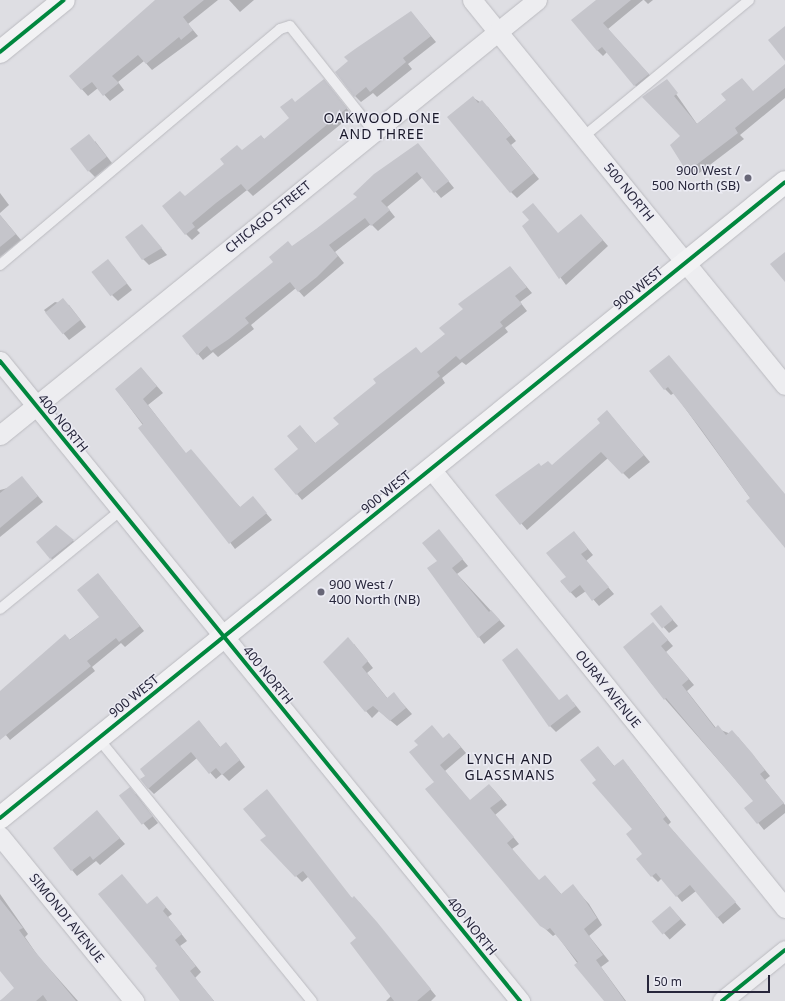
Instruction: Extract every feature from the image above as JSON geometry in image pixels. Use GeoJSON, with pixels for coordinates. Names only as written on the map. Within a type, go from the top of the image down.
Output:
{"type":"FeatureCollection","features":[{"type":"Feature","properties":{"kind":"main road"},"geometry":{"type":"LineString","coordinates":[[0,52],[64,0]]}},
{"type":"Feature","properties":{"kind":"main road","name":"900 WEST"},"geometry":{"type":"LineString","coordinates":[[0,818],[785,182]]}},
{"type":"Feature","properties":{"kind":"street","name":"500 NORTH"},"geometry":{"type":"LineString","coordinates":[[472,0],[785,385]]}},
{"type":"Feature","properties":{"kind":"street","name":"CHICAGO STREET"},"geometry":{"type":"LineString","coordinates":[[0,435],[537,0]]}},
{"type":"Feature","properties":{"kind":"street","name":"400 NORTH"},"geometry":{"type":"LineString","coordinates":[[0,361],[520,1001]]}},
{"type":"Feature","properties":{"kind":"street","name":"OURAY AVENUE"},"geometry":{"type":"LineString","coordinates":[[431,469],[785,908]]}},
{"type":"Feature","properties":{"kind":"street","name":"SIMONDI AVENUE"},"geometry":{"type":"LineString","coordinates":[[0,836],[134,1001]]}},
{"type":"Feature","properties":{"kind":"street"},"geometry":{"type":"LineString","coordinates":[[722,1001],[785,950]]}},
{"type":"Feature","properties":{"kind":"lane"},"geometry":{"type":"LineString","coordinates":[[583,136],[749,0]]}},
{"type":"Feature","properties":{"kind":"lane"},"geometry":{"type":"LineString","coordinates":[[0,265],[280,29],[290,26],[374,132]]}},
{"type":"Feature","properties":{"kind":"lane"},"geometry":{"type":"LineString","coordinates":[[0,609],[121,510]]}},
{"type":"Feature","properties":{"kind":"lane"},"geometry":{"type":"LineString","coordinates":[[98,738],[312,1001]]}},
{"type":"Feature","properties":{"kind":"building"},"geometry":{"type":"Polygon","coordinates":[[[155,0],[204,0],[183,17],[193,30],[181,40],[179,37],[146,64],[138,55],[112,76],[119,83],[103,96],[92,82],[81,90],[69,76],[155,0]]]}},
{"type":"Feature","properties":{"kind":"building"},"geometry":{"type":"Polygon","coordinates":[[[596,0],[631,0],[603,23],[649,74],[634,86],[602,47],[597,51],[571,20],[596,0]]]}},
{"type":"Feature","properties":{"kind":"building"},"geometry":{"type":"Polygon","coordinates":[[[411,11],[431,36],[403,58],[406,62],[370,92],[366,87],[354,97],[335,72],[348,61],[344,57],[411,11]]]}},
{"type":"Feature","properties":{"kind":"building"},"geometry":{"type":"Polygon","coordinates":[[[785,26],[785,61],[768,40],[785,26]]]}},
{"type":"Feature","properties":{"kind":"building"},"geometry":{"type":"Polygon","coordinates":[[[785,64],[785,88],[735,128],[738,133],[687,172],[670,145],[680,136],[642,97],[667,79],[678,93],[674,96],[697,124],[726,100],[721,94],[742,78],[753,91],[785,64]]]}},
{"type":"Feature","properties":{"kind":"building"},"geometry":{"type":"Polygon","coordinates":[[[324,79],[347,108],[247,191],[241,184],[216,203],[192,223],[195,227],[185,235],[162,206],[180,191],[185,196],[224,164],[220,159],[237,145],[242,150],[261,135],[264,139],[289,118],[280,107],[292,98],[295,102],[324,79]]]}},
{"type":"Feature","properties":{"kind":"building"},"geometry":{"type":"Polygon","coordinates":[[[473,96],[478,103],[482,100],[511,135],[506,139],[534,173],[510,193],[447,117],[473,96]]]}},
{"type":"Feature","properties":{"kind":"building"},"geometry":{"type":"Polygon","coordinates":[[[89,134],[107,157],[88,172],[70,149],[89,134]]]}},
{"type":"Feature","properties":{"kind":"building"},"geometry":{"type":"Polygon","coordinates":[[[418,143],[449,181],[434,193],[417,172],[381,201],[390,210],[371,226],[365,218],[329,245],[338,256],[317,277],[298,292],[290,282],[245,318],[249,323],[229,339],[211,351],[207,346],[197,355],[182,336],[273,262],[269,257],[288,241],[292,246],[316,229],[357,197],[353,194],[374,174],[418,143]]]}},
{"type":"Feature","properties":{"kind":"building"},"geometry":{"type":"Polygon","coordinates":[[[533,203],[558,233],[581,214],[603,240],[559,279],[522,226],[529,220],[522,212],[533,203]]]}},
{"type":"Feature","properties":{"kind":"building"},"geometry":{"type":"Polygon","coordinates":[[[0,215],[16,234],[0,247],[0,215]]]}},
{"type":"Feature","properties":{"kind":"building"},"geometry":{"type":"Polygon","coordinates":[[[142,224],[162,248],[142,260],[125,237],[142,224]]]}},
{"type":"Feature","properties":{"kind":"building"},"geometry":{"type":"Polygon","coordinates":[[[785,252],[785,282],[770,264],[785,252]]]}},
{"type":"Feature","properties":{"kind":"building"},"geometry":{"type":"Polygon","coordinates":[[[108,259],[127,283],[111,296],[91,272],[108,259]]]}},
{"type":"Feature","properties":{"kind":"building"},"geometry":{"type":"Polygon","coordinates":[[[510,266],[527,287],[515,296],[522,304],[500,322],[503,326],[460,360],[456,356],[437,372],[440,376],[296,495],[274,469],[298,449],[287,436],[300,425],[315,443],[339,424],[333,418],[376,383],[373,379],[416,347],[421,353],[445,334],[439,328],[463,309],[458,304],[510,266]]]}},
{"type":"Feature","properties":{"kind":"building"},"geometry":{"type":"Polygon","coordinates":[[[63,298],[81,320],[63,334],[45,312],[63,298]]]}},
{"type":"Feature","properties":{"kind":"building"},"geometry":{"type":"Polygon","coordinates":[[[669,355],[785,494],[785,548],[746,501],[750,498],[701,429],[668,387],[664,390],[649,371],[669,355]]]}},
{"type":"Feature","properties":{"kind":"building"},"geometry":{"type":"Polygon","coordinates":[[[141,367],[157,386],[143,399],[186,453],[191,449],[240,507],[253,496],[267,513],[229,544],[138,428],[143,424],[115,389],[141,367]]]}},
{"type":"Feature","properties":{"kind":"building"},"geometry":{"type":"Polygon","coordinates":[[[607,410],[644,455],[622,474],[601,452],[520,525],[495,495],[539,463],[541,466],[548,461],[552,465],[600,423],[597,419],[607,410]]]}},
{"type":"Feature","properties":{"kind":"building"},"geometry":{"type":"Polygon","coordinates":[[[22,476],[38,496],[0,528],[0,493],[22,476]]]}},
{"type":"Feature","properties":{"kind":"building"},"geometry":{"type":"Polygon","coordinates":[[[56,525],[74,540],[50,559],[36,542],[56,525]]]}},
{"type":"Feature","properties":{"kind":"building"},"geometry":{"type":"Polygon","coordinates":[[[439,529],[463,559],[452,568],[489,612],[491,610],[500,620],[478,638],[427,568],[437,561],[422,543],[439,529]]]}},
{"type":"Feature","properties":{"kind":"building"},"geometry":{"type":"Polygon","coordinates":[[[574,531],[588,549],[581,554],[609,587],[592,601],[580,585],[570,593],[560,581],[566,577],[546,553],[574,531]]]}},
{"type":"Feature","properties":{"kind":"building"},"geometry":{"type":"Polygon","coordinates":[[[98,573],[140,626],[119,642],[116,638],[87,661],[91,666],[0,740],[0,691],[65,634],[70,640],[99,617],[77,590],[98,573]]]}},
{"type":"Feature","properties":{"kind":"building"},"geometry":{"type":"Polygon","coordinates":[[[661,605],[673,620],[662,629],[650,614],[661,605]]]}},
{"type":"Feature","properties":{"kind":"building"},"geometry":{"type":"Polygon","coordinates":[[[653,622],[668,640],[661,646],[689,679],[682,685],[715,728],[718,725],[726,735],[732,730],[752,753],[765,770],[760,774],[784,803],[757,824],[744,808],[753,801],[666,698],[664,700],[623,647],[653,622]]]}},
{"type":"Feature","properties":{"kind":"building"},"geometry":{"type":"Polygon","coordinates":[[[348,637],[368,661],[362,667],[387,698],[394,692],[406,708],[390,721],[373,706],[365,712],[323,662],[348,637]]]}},
{"type":"Feature","properties":{"kind":"building"},"geometry":{"type":"Polygon","coordinates":[[[517,648],[559,700],[567,694],[576,706],[549,727],[502,660],[517,648]]]}},
{"type":"Feature","properties":{"kind":"building"},"geometry":{"type":"Polygon","coordinates":[[[199,720],[220,747],[226,742],[240,760],[222,775],[216,768],[209,774],[191,752],[148,789],[140,779],[145,776],[140,769],[199,720]]]}},
{"type":"Feature","properties":{"kind":"building"},"geometry":{"type":"Polygon","coordinates":[[[432,725],[443,738],[449,733],[461,747],[440,765],[470,800],[489,784],[502,799],[490,808],[514,837],[507,843],[539,880],[545,875],[561,894],[573,884],[583,897],[597,918],[584,929],[603,955],[596,960],[625,1001],[604,1001],[574,965],[578,962],[550,928],[547,930],[540,926],[425,789],[434,782],[409,752],[418,745],[414,741],[432,725]]]}},
{"type":"Feature","properties":{"kind":"building"},"geometry":{"type":"Polygon","coordinates":[[[598,746],[614,766],[623,759],[666,816],[663,819],[736,902],[717,918],[690,885],[676,897],[656,873],[651,877],[636,859],[642,854],[626,834],[632,829],[592,783],[596,780],[580,760],[598,746]]]}},
{"type":"Feature","properties":{"kind":"building"},"geometry":{"type":"Polygon","coordinates":[[[130,787],[153,816],[142,825],[119,796],[130,787]]]}},
{"type":"Feature","properties":{"kind":"building"},"geometry":{"type":"Polygon","coordinates":[[[267,789],[352,898],[354,896],[377,922],[431,989],[417,1001],[394,1001],[350,943],[356,938],[303,871],[295,877],[260,840],[266,836],[243,809],[267,789]]]}},
{"type":"Feature","properties":{"kind":"building"},"geometry":{"type":"Polygon","coordinates":[[[97,810],[120,838],[93,860],[90,856],[71,871],[53,848],[97,810]]]}},
{"type":"Feature","properties":{"kind":"building"},"geometry":{"type":"Polygon","coordinates":[[[122,874],[147,904],[157,896],[166,907],[163,911],[182,934],[175,940],[196,966],[190,971],[214,1001],[180,1001],[155,968],[157,966],[98,894],[122,874]]]}},
{"type":"Feature","properties":{"kind":"building"},"geometry":{"type":"Polygon","coordinates":[[[0,899],[23,928],[19,930],[33,949],[76,1001],[47,1001],[43,995],[36,1001],[0,1001],[14,988],[0,971],[0,899]]]}},
{"type":"Feature","properties":{"kind":"building"},"geometry":{"type":"Polygon","coordinates":[[[670,906],[681,919],[663,934],[652,921],[670,906]]]}},
{"type":"Feature","properties":{"kind":"cycle path"},"geometry":{"type":"LineString","coordinates":[[0,52],[64,0]]}},
{"type":"Feature","properties":{"kind":"cycle path"},"geometry":{"type":"LineString","coordinates":[[0,818],[785,182]]}},
{"type":"Feature","properties":{"kind":"cycle path"},"geometry":{"type":"LineString","coordinates":[[0,361],[520,1001]]}},
{"type":"Feature","properties":{"kind":"cycle path"},"geometry":{"type":"LineString","coordinates":[[722,1001],[785,950]]}},
{"type":"Feature","properties":{"kind":"place","name":"900 West / 500 North (SB)"},"geometry":{"type":"Point","coordinates":[748,178]}},
{"type":"Feature","properties":{"kind":"place","name":"900 West / 400 North (NB)"},"geometry":{"type":"Point","coordinates":[321,592]}},
{"type":"Feature","properties":{"kind":"district","name":"OAKWOOD ONE AND THREE"},"geometry":{"type":"Point","coordinates":[382,126]}},
{"type":"Feature","properties":{"kind":"district","name":"LYNCH AND GLASSMANS"},"geometry":{"type":"Point","coordinates":[510,768]}}]}
